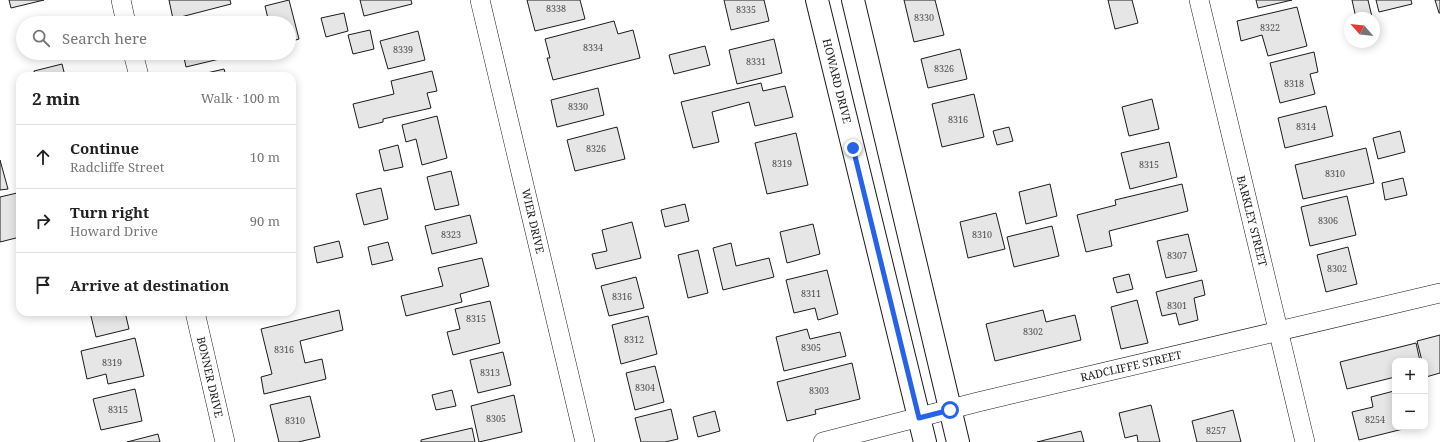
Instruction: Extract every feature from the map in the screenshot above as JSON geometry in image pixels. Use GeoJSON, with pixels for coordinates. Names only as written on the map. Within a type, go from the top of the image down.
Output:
{"type":"FeatureCollection","features":[{"type":"Feature","properties":{"kind":"main road","name":"HOWARD DRIVE"},"geometry":{"type":"LineString","coordinates":[[817,0],[925,442]]}},
{"type":"Feature","properties":{"kind":"main road"},"geometry":{"type":"LineString","coordinates":[[853,0],[958,442]]}},
{"type":"Feature","properties":{"kind":"main road"},"geometry":{"type":"LineString","coordinates":[[853,148],[885,137]]}},
{"type":"Feature","properties":{"kind":"street"},"geometry":{"type":"LineString","coordinates":[[121,0],[124,16]]}},
{"type":"Feature","properties":{"kind":"street","name":"WIER DRIVE"},"geometry":{"type":"LineString","coordinates":[[480,0],[585,442]]}},
{"type":"Feature","properties":{"kind":"street","name":"BARKLEY STREET"},"geometry":{"type":"LineString","coordinates":[[1199,0],[1305,442]]}},
{"type":"Feature","properties":{"kind":"street"},"geometry":{"type":"LineString","coordinates":[[135,60],[138,72]]}},
{"type":"Feature","properties":{"kind":"street","name":"RADCLIFFE STREET"},"geometry":{"type":"LineString","coordinates":[[823,442],[950,410],[1440,293]]}},
{"type":"Feature","properties":{"kind":"street","name":"BONNER DRIVE"},"geometry":{"type":"LineString","coordinates":[[196,316],[225,442]]}},
{"type":"Feature","properties":{"kind":"building"},"geometry":{"type":"Polygon","coordinates":[[[9,0],[44,0],[11,8],[9,0]]]}},
{"type":"Feature","properties":{"kind":"building"},"geometry":{"type":"Polygon","coordinates":[[[169,0],[230,0],[231,4],[185,16],[172,16],[169,0]]]}},
{"type":"Feature","properties":{"kind":"building"},"geometry":{"type":"Polygon","coordinates":[[[289,0],[293,16],[267,16],[265,6],[289,0]]]}},
{"type":"Feature","properties":{"kind":"building"},"geometry":{"type":"Polygon","coordinates":[[[360,0],[411,0],[412,4],[364,16],[360,0]]]}},
{"type":"Feature","properties":{"kind":"building"},"geometry":{"type":"Polygon","coordinates":[[[527,0],[580,0],[585,19],[535,31],[527,0]]]}},
{"type":"Feature","properties":{"kind":"building"},"geometry":{"type":"Polygon","coordinates":[[[724,0],[764,0],[769,21],[731,30],[724,0]]]}},
{"type":"Feature","properties":{"kind":"building"},"geometry":{"type":"Polygon","coordinates":[[[904,0],[935,0],[944,35],[914,42],[904,0]]]}},
{"type":"Feature","properties":{"kind":"building"},"geometry":{"type":"Polygon","coordinates":[[[1108,0],[1132,0],[1138,23],[1115,29],[1108,0]]]}},
{"type":"Feature","properties":{"kind":"building"},"geometry":{"type":"Polygon","coordinates":[[[1256,0],[1292,0],[1258,8],[1256,0]]]}},
{"type":"Feature","properties":{"kind":"building"},"geometry":{"type":"Polygon","coordinates":[[[1352,0],[1368,0],[1371,12],[1355,12],[1352,0]]]}},
{"type":"Feature","properties":{"kind":"building"},"geometry":{"type":"Polygon","coordinates":[[[1376,0],[1411,0],[1412,4],[1379,12],[1376,0]]]}},
{"type":"Feature","properties":{"kind":"building"},"geometry":{"type":"Polygon","coordinates":[[[1435,0],[1440,0],[1440,13],[1439,13],[1435,0]]]}},
{"type":"Feature","properties":{"kind":"building"},"geometry":{"type":"Polygon","coordinates":[[[1297,7],[1307,46],[1268,56],[1262,35],[1241,41],[1237,21],[1297,7]]]}},
{"type":"Feature","properties":{"kind":"building"},"geometry":{"type":"Polygon","coordinates":[[[344,13],[348,31],[326,37],[321,18],[344,13]]]}},
{"type":"Feature","properties":{"kind":"building"},"geometry":{"type":"Polygon","coordinates":[[[614,21],[618,34],[633,30],[640,58],[553,80],[547,58],[550,58],[545,39],[614,21]]]}},
{"type":"Feature","properties":{"kind":"building"},"geometry":{"type":"Polygon","coordinates":[[[296,27],[299,39],[296,40],[296,27]]]}},
{"type":"Feature","properties":{"kind":"building"},"geometry":{"type":"Polygon","coordinates":[[[370,30],[374,49],[353,54],[348,35],[370,30]]]}},
{"type":"Feature","properties":{"kind":"building"},"geometry":{"type":"Polygon","coordinates":[[[418,31],[425,60],[388,69],[380,41],[418,31]]]}},
{"type":"Feature","properties":{"kind":"building"},"geometry":{"type":"Polygon","coordinates":[[[774,39],[782,73],[737,84],[729,50],[774,39]]]}},
{"type":"Feature","properties":{"kind":"building"},"geometry":{"type":"Polygon","coordinates":[[[705,46],[710,65],[674,74],[669,55],[705,46]]]}},
{"type":"Feature","properties":{"kind":"building"},"geometry":{"type":"Polygon","coordinates":[[[960,49],[967,79],[928,88],[921,59],[960,49]]]}},
{"type":"Feature","properties":{"kind":"building"},"geometry":{"type":"Polygon","coordinates":[[[1314,52],[1318,72],[1310,74],[1315,94],[1280,103],[1270,63],[1314,52]]]}},
{"type":"Feature","properties":{"kind":"building"},"geometry":{"type":"Polygon","coordinates":[[[184,60],[215,60],[186,67],[184,60]]]}},
{"type":"Feature","properties":{"kind":"building"},"geometry":{"type":"Polygon","coordinates":[[[62,64],[64,72],[34,72],[62,64]]]}},
{"type":"Feature","properties":{"kind":"building"},"geometry":{"type":"Polygon","coordinates":[[[224,69],[225,72],[211,72],[224,69]]]}},
{"type":"Feature","properties":{"kind":"building"},"geometry":{"type":"Polygon","coordinates":[[[432,71],[437,91],[427,93],[431,108],[383,119],[383,122],[359,128],[353,104],[394,94],[391,81],[432,71]]]}},
{"type":"Feature","properties":{"kind":"building"},"geometry":{"type":"Polygon","coordinates":[[[761,83],[763,91],[785,86],[793,117],[755,126],[749,102],[712,112],[719,142],[693,148],[681,102],[761,83]]]}},
{"type":"Feature","properties":{"kind":"building"},"geometry":{"type":"Polygon","coordinates":[[[598,88],[604,115],[557,127],[551,100],[598,88]]]}},
{"type":"Feature","properties":{"kind":"building"},"geometry":{"type":"Polygon","coordinates":[[[974,94],[984,137],[942,147],[932,104],[974,94]]]}},
{"type":"Feature","properties":{"kind":"building"},"geometry":{"type":"Polygon","coordinates":[[[1152,99],[1159,129],[1129,136],[1122,107],[1152,99]]]}},
{"type":"Feature","properties":{"kind":"building"},"geometry":{"type":"Polygon","coordinates":[[[1326,106],[1333,136],[1285,148],[1278,118],[1326,106]]]}},
{"type":"Feature","properties":{"kind":"building"},"geometry":{"type":"Polygon","coordinates":[[[437,116],[447,158],[422,165],[416,139],[406,142],[402,125],[437,116]]]}},
{"type":"Feature","properties":{"kind":"building"},"geometry":{"type":"Polygon","coordinates":[[[617,127],[625,159],[575,171],[567,140],[617,127]]]}},
{"type":"Feature","properties":{"kind":"building"},"geometry":{"type":"Polygon","coordinates":[[[1009,127],[1013,141],[997,145],[993,131],[1009,127]]]}},
{"type":"Feature","properties":{"kind":"building"},"geometry":{"type":"Polygon","coordinates":[[[1400,131],[1405,152],[1378,159],[1373,138],[1400,131]]]}},
{"type":"Feature","properties":{"kind":"building"},"geometry":{"type":"Polygon","coordinates":[[[796,133],[808,185],[767,194],[755,143],[796,133]]]}},
{"type":"Feature","properties":{"kind":"building"},"geometry":{"type":"Polygon","coordinates":[[[1169,142],[1177,177],[1130,189],[1121,153],[1169,142]]]}},
{"type":"Feature","properties":{"kind":"building"},"geometry":{"type":"Polygon","coordinates":[[[398,145],[403,167],[384,171],[379,150],[398,145]]]}},
{"type":"Feature","properties":{"kind":"building"},"geometry":{"type":"Polygon","coordinates":[[[1366,148],[1374,183],[1303,199],[1295,165],[1366,148]]]}},
{"type":"Feature","properties":{"kind":"building"},"geometry":{"type":"Polygon","coordinates":[[[0,160],[8,189],[0,190],[0,160]]]}},
{"type":"Feature","properties":{"kind":"building"},"geometry":{"type":"Polygon","coordinates":[[[451,171],[459,205],[435,210],[427,177],[451,171]]]}},
{"type":"Feature","properties":{"kind":"building"},"geometry":{"type":"Polygon","coordinates":[[[1403,178],[1407,195],[1385,200],[1382,183],[1403,178]]]}},
{"type":"Feature","properties":{"kind":"building"},"geometry":{"type":"Polygon","coordinates":[[[1050,184],[1057,216],[1026,224],[1019,192],[1050,184]]]}},
{"type":"Feature","properties":{"kind":"building"},"geometry":{"type":"Polygon","coordinates":[[[1182,184],[1188,211],[1109,231],[1112,246],[1086,252],[1077,215],[1116,205],[1115,200],[1182,184]]]}},
{"type":"Feature","properties":{"kind":"building"},"geometry":{"type":"Polygon","coordinates":[[[381,188],[388,219],[364,225],[356,194],[381,188]]]}},
{"type":"Feature","properties":{"kind":"building"},"geometry":{"type":"Polygon","coordinates":[[[16,193],[16,238],[0,242],[0,197],[16,193]]]}},
{"type":"Feature","properties":{"kind":"building"},"geometry":{"type":"Polygon","coordinates":[[[1347,196],[1356,235],[1310,246],[1301,207],[1347,196]]]}},
{"type":"Feature","properties":{"kind":"building"},"geometry":{"type":"Polygon","coordinates":[[[685,204],[689,221],[665,227],[661,210],[685,204]]]}},
{"type":"Feature","properties":{"kind":"building"},"geometry":{"type":"Polygon","coordinates":[[[996,213],[1005,249],[968,258],[960,222],[996,213]]]}},
{"type":"Feature","properties":{"kind":"building"},"geometry":{"type":"Polygon","coordinates":[[[470,215],[477,243],[432,254],[425,226],[470,215]]]}},
{"type":"Feature","properties":{"kind":"building"},"geometry":{"type":"Polygon","coordinates":[[[632,222],[641,258],[596,269],[592,254],[607,251],[602,230],[632,222]]]}},
{"type":"Feature","properties":{"kind":"building"},"geometry":{"type":"Polygon","coordinates":[[[813,224],[820,254],[787,263],[780,232],[813,224]]]}},
{"type":"Feature","properties":{"kind":"building"},"geometry":{"type":"Polygon","coordinates":[[[1052,226],[1059,256],[1014,267],[1007,237],[1052,226]]]}},
{"type":"Feature","properties":{"kind":"building"},"geometry":{"type":"Polygon","coordinates":[[[1188,234],[1197,271],[1166,278],[1157,241],[1188,234]]]}},
{"type":"Feature","properties":{"kind":"building"},"geometry":{"type":"Polygon","coordinates":[[[339,241],[343,257],[317,263],[314,247],[339,241]]]}},
{"type":"Feature","properties":{"kind":"building"},"geometry":{"type":"Polygon","coordinates":[[[388,242],[393,260],[372,265],[368,247],[388,242]]]}},
{"type":"Feature","properties":{"kind":"building"},"geometry":{"type":"Polygon","coordinates":[[[731,243],[736,266],[769,258],[774,277],[723,290],[713,248],[731,243]]]}},
{"type":"Feature","properties":{"kind":"building"},"geometry":{"type":"Polygon","coordinates":[[[1348,247],[1357,284],[1326,292],[1317,255],[1348,247]]]}},
{"type":"Feature","properties":{"kind":"building"},"geometry":{"type":"Polygon","coordinates":[[[698,250],[708,293],[688,298],[678,255],[698,250]]]}},
{"type":"Feature","properties":{"kind":"building"},"geometry":{"type":"Polygon","coordinates":[[[482,258],[489,286],[460,294],[462,302],[406,316],[401,296],[443,286],[438,268],[482,258]]]}},
{"type":"Feature","properties":{"kind":"building"},"geometry":{"type":"Polygon","coordinates":[[[827,270],[838,314],[818,320],[815,308],[794,313],[786,280],[827,270]]]}},
{"type":"Feature","properties":{"kind":"building"},"geometry":{"type":"Polygon","coordinates":[[[1129,274],[1133,289],[1117,293],[1113,278],[1129,274]]]}},
{"type":"Feature","properties":{"kind":"building"},"geometry":{"type":"Polygon","coordinates":[[[636,277],[644,308],[609,316],[601,286],[636,277]]]}},
{"type":"Feature","properties":{"kind":"building"},"geometry":{"type":"Polygon","coordinates":[[[1202,280],[1205,295],[1194,298],[1198,320],[1179,325],[1176,313],[1162,316],[1156,292],[1202,280]]]}},
{"type":"Feature","properties":{"kind":"building"},"geometry":{"type":"Polygon","coordinates":[[[1137,300],[1148,343],[1121,349],[1111,307],[1137,300]]]}},
{"type":"Feature","properties":{"kind":"building"},"geometry":{"type":"Polygon","coordinates":[[[490,301],[500,343],[453,355],[447,332],[460,329],[455,309],[490,301]]]}},
{"type":"Feature","properties":{"kind":"building"},"geometry":{"type":"Polygon","coordinates":[[[339,310],[343,330],[300,341],[305,363],[322,359],[326,379],[264,394],[261,377],[272,374],[261,329],[339,310]]]}},
{"type":"Feature","properties":{"kind":"building"},"geometry":{"type":"Polygon","coordinates":[[[1043,310],[1046,322],[1075,315],[1081,340],[995,361],[986,324],[1043,310]]]}},
{"type":"Feature","properties":{"kind":"building"},"geometry":{"type":"Polygon","coordinates":[[[91,316],[126,316],[129,329],[96,337],[91,316]]]}},
{"type":"Feature","properties":{"kind":"building"},"geometry":{"type":"Polygon","coordinates":[[[648,316],[657,354],[621,364],[612,325],[648,316]]]}},
{"type":"Feature","properties":{"kind":"building"},"geometry":{"type":"Polygon","coordinates":[[[807,329],[810,339],[840,332],[846,356],[784,371],[776,337],[807,329]]]}},
{"type":"Feature","properties":{"kind":"building"},"geometry":{"type":"Polygon","coordinates":[[[1440,335],[1440,373],[1428,376],[1428,358],[1421,358],[1417,341],[1440,335]]]}},
{"type":"Feature","properties":{"kind":"building"},"geometry":{"type":"Polygon","coordinates":[[[135,338],[144,376],[108,384],[106,374],[87,379],[81,351],[135,338]]]}},
{"type":"Feature","properties":{"kind":"building"},"geometry":{"type":"Polygon","coordinates":[[[1416,343],[1419,358],[1392,358],[1392,378],[1347,389],[1340,362],[1416,343]]]}},
{"type":"Feature","properties":{"kind":"building"},"geometry":{"type":"Polygon","coordinates":[[[503,352],[511,385],[478,393],[470,360],[503,352]]]}},
{"type":"Feature","properties":{"kind":"building"},"geometry":{"type":"Polygon","coordinates":[[[852,363],[860,399],[815,410],[816,414],[787,421],[777,382],[852,363]]]}},
{"type":"Feature","properties":{"kind":"building"},"geometry":{"type":"Polygon","coordinates":[[[655,366],[664,402],[635,410],[626,373],[655,366]]]}},
{"type":"Feature","properties":{"kind":"building"},"geometry":{"type":"Polygon","coordinates":[[[135,389],[142,421],[101,430],[93,399],[135,389]]]}},
{"type":"Feature","properties":{"kind":"building"},"geometry":{"type":"Polygon","coordinates":[[[452,390],[456,406],[436,410],[432,395],[452,390]]]}},
{"type":"Feature","properties":{"kind":"building"},"geometry":{"type":"Polygon","coordinates":[[[1392,392],[1392,430],[1399,430],[1359,440],[1352,412],[1373,407],[1371,397],[1392,392]]]}},
{"type":"Feature","properties":{"kind":"building"},"geometry":{"type":"Polygon","coordinates":[[[514,395],[522,432],[479,442],[471,406],[514,395]]]}},
{"type":"Feature","properties":{"kind":"building"},"geometry":{"type":"Polygon","coordinates":[[[310,396],[320,437],[298,442],[279,442],[270,405],[310,396]]]}},
{"type":"Feature","properties":{"kind":"building"},"geometry":{"type":"Polygon","coordinates":[[[1151,405],[1160,442],[1138,442],[1137,435],[1125,438],[1119,413],[1151,405]]]}},
{"type":"Feature","properties":{"kind":"building"},"geometry":{"type":"Polygon","coordinates":[[[671,409],[678,439],[665,442],[641,442],[635,418],[671,409]]]}},
{"type":"Feature","properties":{"kind":"building"},"geometry":{"type":"Polygon","coordinates":[[[1233,410],[1241,442],[1197,442],[1192,421],[1233,410]]]}},
{"type":"Feature","properties":{"kind":"building"},"geometry":{"type":"Polygon","coordinates":[[[715,411],[720,431],[698,437],[693,417],[715,411]]]}},
{"type":"Feature","properties":{"kind":"building"},"geometry":{"type":"Polygon","coordinates":[[[472,428],[475,442],[421,442],[421,440],[472,428]]]}},
{"type":"Feature","properties":{"kind":"building"},"geometry":{"type":"Polygon","coordinates":[[[1081,431],[1084,442],[1037,442],[1081,431]]]}},
{"type":"Feature","properties":{"kind":"building"},"geometry":{"type":"Polygon","coordinates":[[[158,434],[160,442],[127,442],[158,434]]]}},
{"type":"Feature","properties":{"kind":"route"},"geometry":{"type":"LineString","coordinates":[[853,148],[919,418],[950,410]]}}]}
